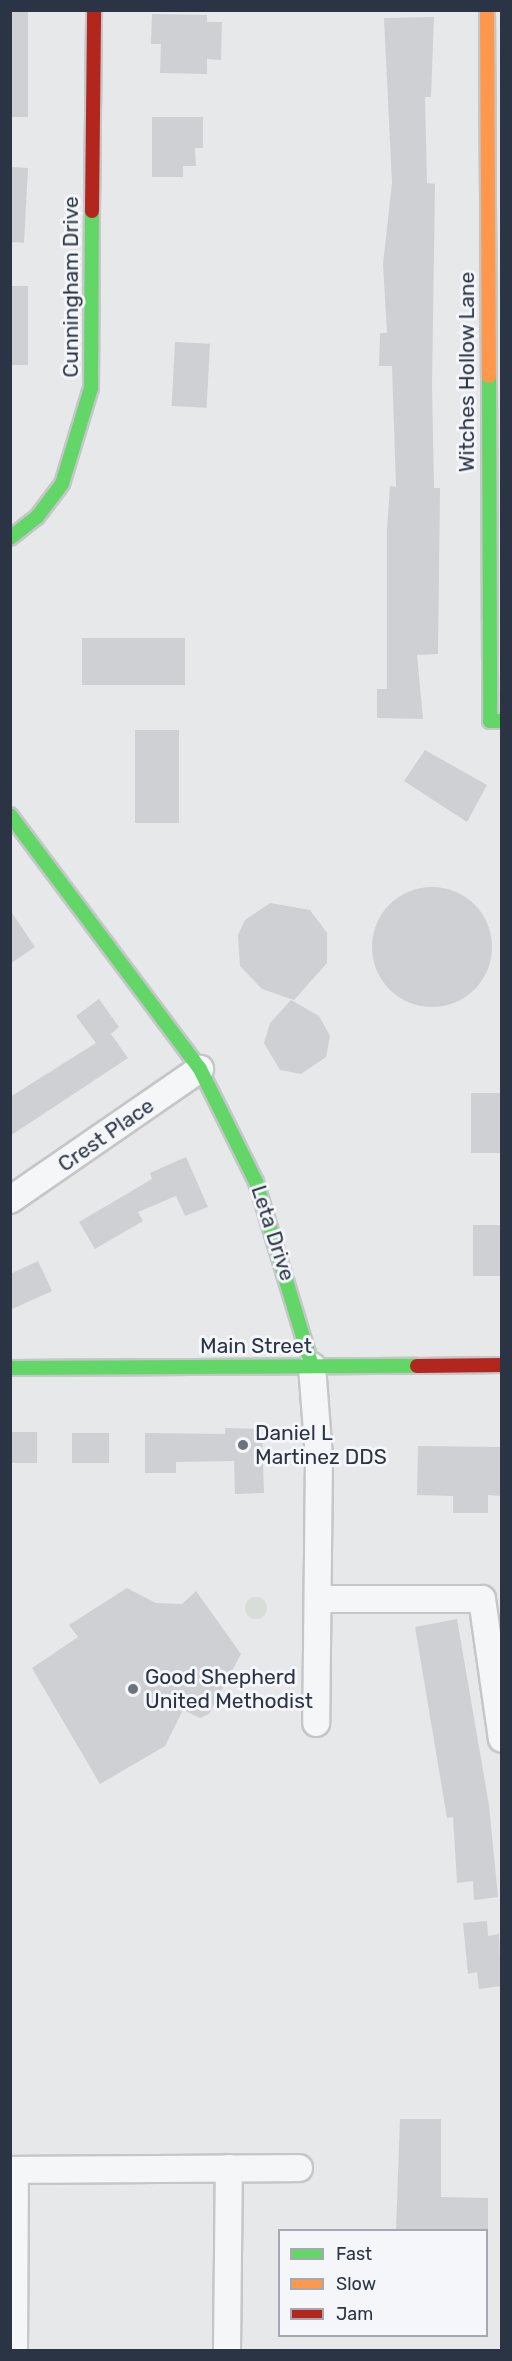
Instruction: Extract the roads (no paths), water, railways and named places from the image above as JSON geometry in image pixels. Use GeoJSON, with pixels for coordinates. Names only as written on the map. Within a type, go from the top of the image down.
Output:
{"type":"FeatureCollection","features":[{"type":"Feature","properties":{"kind":"street","name":"Cunningham Drive"},"geometry":{"type":"LineString","coordinates":[[10,538],[37,517],[62,484],[91,388],[94,10]]}},
{"type":"Feature","properties":{"kind":"street","name":"Witches Hollow Lane"},"geometry":{"type":"LineString","coordinates":[[487,10],[494,159],[490,721],[501,721]]}},
{"type":"Feature","properties":{"kind":"street","name":"Leta Drive"},"geometry":{"type":"LineString","coordinates":[[12,821],[200,1069],[245,1152],[263,1201],[312,1366],[320,1599],[316,1723]]}},
{"type":"Feature","properties":{"kind":"street","name":"Crest Place"},"geometry":{"type":"LineString","coordinates":[[10,1200],[200,1069]]}},
{"type":"Feature","properties":{"kind":"street","name":"Main Street"},"geometry":{"type":"LineString","coordinates":[[10,1368],[501,1365]]}},
{"type":"Feature","properties":{"kind":"street"},"geometry":{"type":"LineString","coordinates":[[320,1599],[492,1599],[501,1739]]}},
{"type":"Feature","properties":{"kind":"street"},"geometry":{"type":"LineString","coordinates":[[227,2350],[229,2168]]}},
{"type":"Feature","properties":{"kind":"street"},"geometry":{"type":"LineString","coordinates":[[14,2350],[15,2170],[298,2168]]}},
{"type":"Feature","properties":{"kind":"place","name":"Daniel L Martinez DDS"},"geometry":{"type":"Point","coordinates":[243,1445]}},
{"type":"Feature","properties":{"kind":"place","name":"Good Shepherd United Methodist"},"geometry":{"type":"Point","coordinates":[133,1689]}}]}
